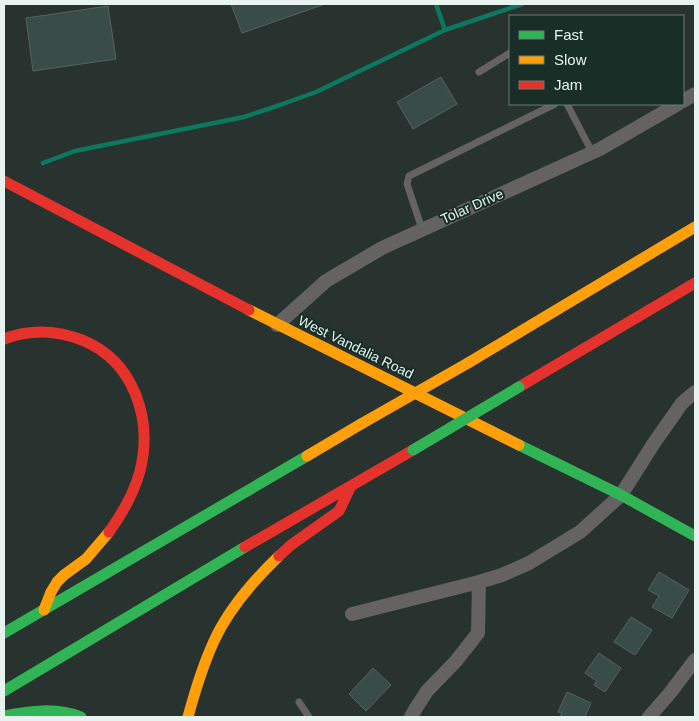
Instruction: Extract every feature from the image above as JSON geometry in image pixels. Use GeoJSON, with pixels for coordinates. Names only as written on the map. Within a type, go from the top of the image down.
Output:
{"type":"FeatureCollection","features":[{"type":"Feature","properties":{"kind":"main road","name":"West Vandalia Road"},"geometry":{"type":"LineString","coordinates":[[4,181],[277,324],[621,495],[695,536]]}},
{"type":"Feature","properties":{"kind":"main road"},"geometry":{"type":"LineString","coordinates":[[4,633],[468,363],[695,227]]}},
{"type":"Feature","properties":{"kind":"main road"},"geometry":{"type":"LineString","coordinates":[[4,691],[351,485],[519,388],[695,282]]}},
{"type":"Feature","properties":{"kind":"main road"},"geometry":{"type":"LineString","coordinates":[[4,338],[34,331],[53,332],[86,341],[103,351],[117,364],[136,394],[144,427],[144,452],[135,489],[109,532],[88,558],[57,582],[44,610]]}},
{"type":"Feature","properties":{"kind":"main road"},"geometry":{"type":"LineString","coordinates":[[188,717],[198,681],[215,638],[233,608],[262,572],[291,546],[339,511],[351,485]]}},
{"type":"Feature","properties":{"kind":"main road"},"geometry":{"type":"LineString","coordinates":[[4,716],[25,712],[52,711],[81,717]]}},
{"type":"Feature","properties":{"kind":"street"},"geometry":{"type":"LineString","coordinates":[[684,100],[695,94]]}},
{"type":"Feature","properties":{"kind":"street","name":"Tolar Drive"},"geometry":{"type":"LineString","coordinates":[[277,324],[326,281],[382,248],[600,149],[676,105]]}},
{"type":"Feature","properties":{"kind":"street"},"geometry":{"type":"LineString","coordinates":[[352,614],[502,575],[529,563],[580,532],[621,495],[682,402],[695,392]]}},
{"type":"Feature","properties":{"kind":"street"},"geometry":{"type":"LineString","coordinates":[[411,717],[427,691],[456,661],[478,633],[479,582]]}},
{"type":"Feature","properties":{"kind":"street"},"geometry":{"type":"LineString","coordinates":[[649,717],[695,660]]}},
{"type":"Feature","properties":{"kind":"lane"},"geometry":{"type":"LineString","coordinates":[[479,72],[509,55]]}},
{"type":"Feature","properties":{"kind":"lane"},"geometry":{"type":"LineString","coordinates":[[422,229],[407,184],[409,176],[553,105]]}},
{"type":"Feature","properties":{"kind":"lane"},"geometry":{"type":"LineString","coordinates":[[568,105],[592,152]]}},
{"type":"Feature","properties":{"kind":"lane"},"geometry":{"type":"LineString","coordinates":[[299,702],[309,717]]}},
{"type":"Feature","properties":{"kind":"building"},"geometry":{"type":"Polygon","coordinates":[[[231,4],[325,4],[242,33],[231,4]]]}},
{"type":"Feature","properties":{"kind":"building"},"geometry":{"type":"Polygon","coordinates":[[[108,6],[116,59],[33,71],[26,18],[108,6]]]}},
{"type":"Feature","properties":{"kind":"building"},"geometry":{"type":"Polygon","coordinates":[[[441,77],[457,104],[413,129],[397,102],[441,77]]]}},
{"type":"Feature","properties":{"kind":"building"},"geometry":{"type":"Polygon","coordinates":[[[659,572],[689,590],[672,618],[652,607],[659,596],[648,590],[659,572]]]}},
{"type":"Feature","properties":{"kind":"building"},"geometry":{"type":"Polygon","coordinates":[[[631,617],[652,630],[635,655],[614,642],[631,617]]]}},
{"type":"Feature","properties":{"kind":"building"},"geometry":{"type":"Polygon","coordinates":[[[599,653],[621,668],[605,692],[594,685],[597,681],[585,673],[599,653]]]}},
{"type":"Feature","properties":{"kind":"building"},"geometry":{"type":"Polygon","coordinates":[[[373,668],[391,685],[366,711],[349,694],[373,668]]]}},
{"type":"Feature","properties":{"kind":"building"},"geometry":{"type":"Polygon","coordinates":[[[567,692],[591,703],[585,717],[560,717],[562,713],[558,712],[567,692]]]}},
{"type":"Feature","properties":{"kind":"waterway"},"geometry":{"type":"LineString","coordinates":[[436,4],[445,30]]}},
{"type":"Feature","properties":{"kind":"waterway"},"geometry":{"type":"LineString","coordinates":[[43,163],[75,151],[244,117],[316,92],[445,30],[522,4]]}},
{"type":"Feature","properties":{"kind":"traffic: fast"},"geometry":{"type":"LineString","coordinates":[[413,450],[519,387]]}},
{"type":"Feature","properties":{"kind":"traffic: fast"},"geometry":{"type":"LineString","coordinates":[[519,445],[621,495],[695,536]]}},
{"type":"Feature","properties":{"kind":"traffic: fast"},"geometry":{"type":"LineString","coordinates":[[4,633],[307,456]]}},
{"type":"Feature","properties":{"kind":"traffic: fast"},"geometry":{"type":"LineString","coordinates":[[4,691],[245,547]]}},
{"type":"Feature","properties":{"kind":"traffic: fast"},"geometry":{"type":"LineString","coordinates":[[4,716],[33,711],[53,711],[81,717]]}},
{"type":"Feature","properties":{"kind":"traffic: slow"},"geometry":{"type":"LineString","coordinates":[[468,363],[695,227]]}},
{"type":"Feature","properties":{"kind":"traffic: slow"},"geometry":{"type":"LineString","coordinates":[[249,310],[519,445]]}},
{"type":"Feature","properties":{"kind":"traffic: slow"},"geometry":{"type":"LineString","coordinates":[[361,424],[468,363]]}},
{"type":"Feature","properties":{"kind":"traffic: slow"},"geometry":{"type":"LineString","coordinates":[[307,456],[361,424]]}},
{"type":"Feature","properties":{"kind":"traffic: slow"},"geometry":{"type":"LineString","coordinates":[[44,610],[57,582],[86,559],[109,532]]}},
{"type":"Feature","properties":{"kind":"traffic: slow"},"geometry":{"type":"LineString","coordinates":[[188,717],[196,688],[220,629],[243,595],[279,556]]}},
{"type":"Feature","properties":{"kind":"traffic: jam"},"geometry":{"type":"LineString","coordinates":[[4,181],[249,310]]}},
{"type":"Feature","properties":{"kind":"traffic: jam"},"geometry":{"type":"LineString","coordinates":[[519,387],[695,283]]}},
{"type":"Feature","properties":{"kind":"traffic: jam"},"geometry":{"type":"LineString","coordinates":[[4,339],[33,332],[43,332],[62,334],[82,340],[100,350],[115,362],[127,377],[141,412],[144,432],[143,451],[140,471],[131,495],[109,532]]}},
{"type":"Feature","properties":{"kind":"traffic: jam"},"geometry":{"type":"LineString","coordinates":[[245,547],[413,450]]}},
{"type":"Feature","properties":{"kind":"traffic: jam"},"geometry":{"type":"LineString","coordinates":[[279,556],[291,545],[339,511],[350,488]]}}]}
